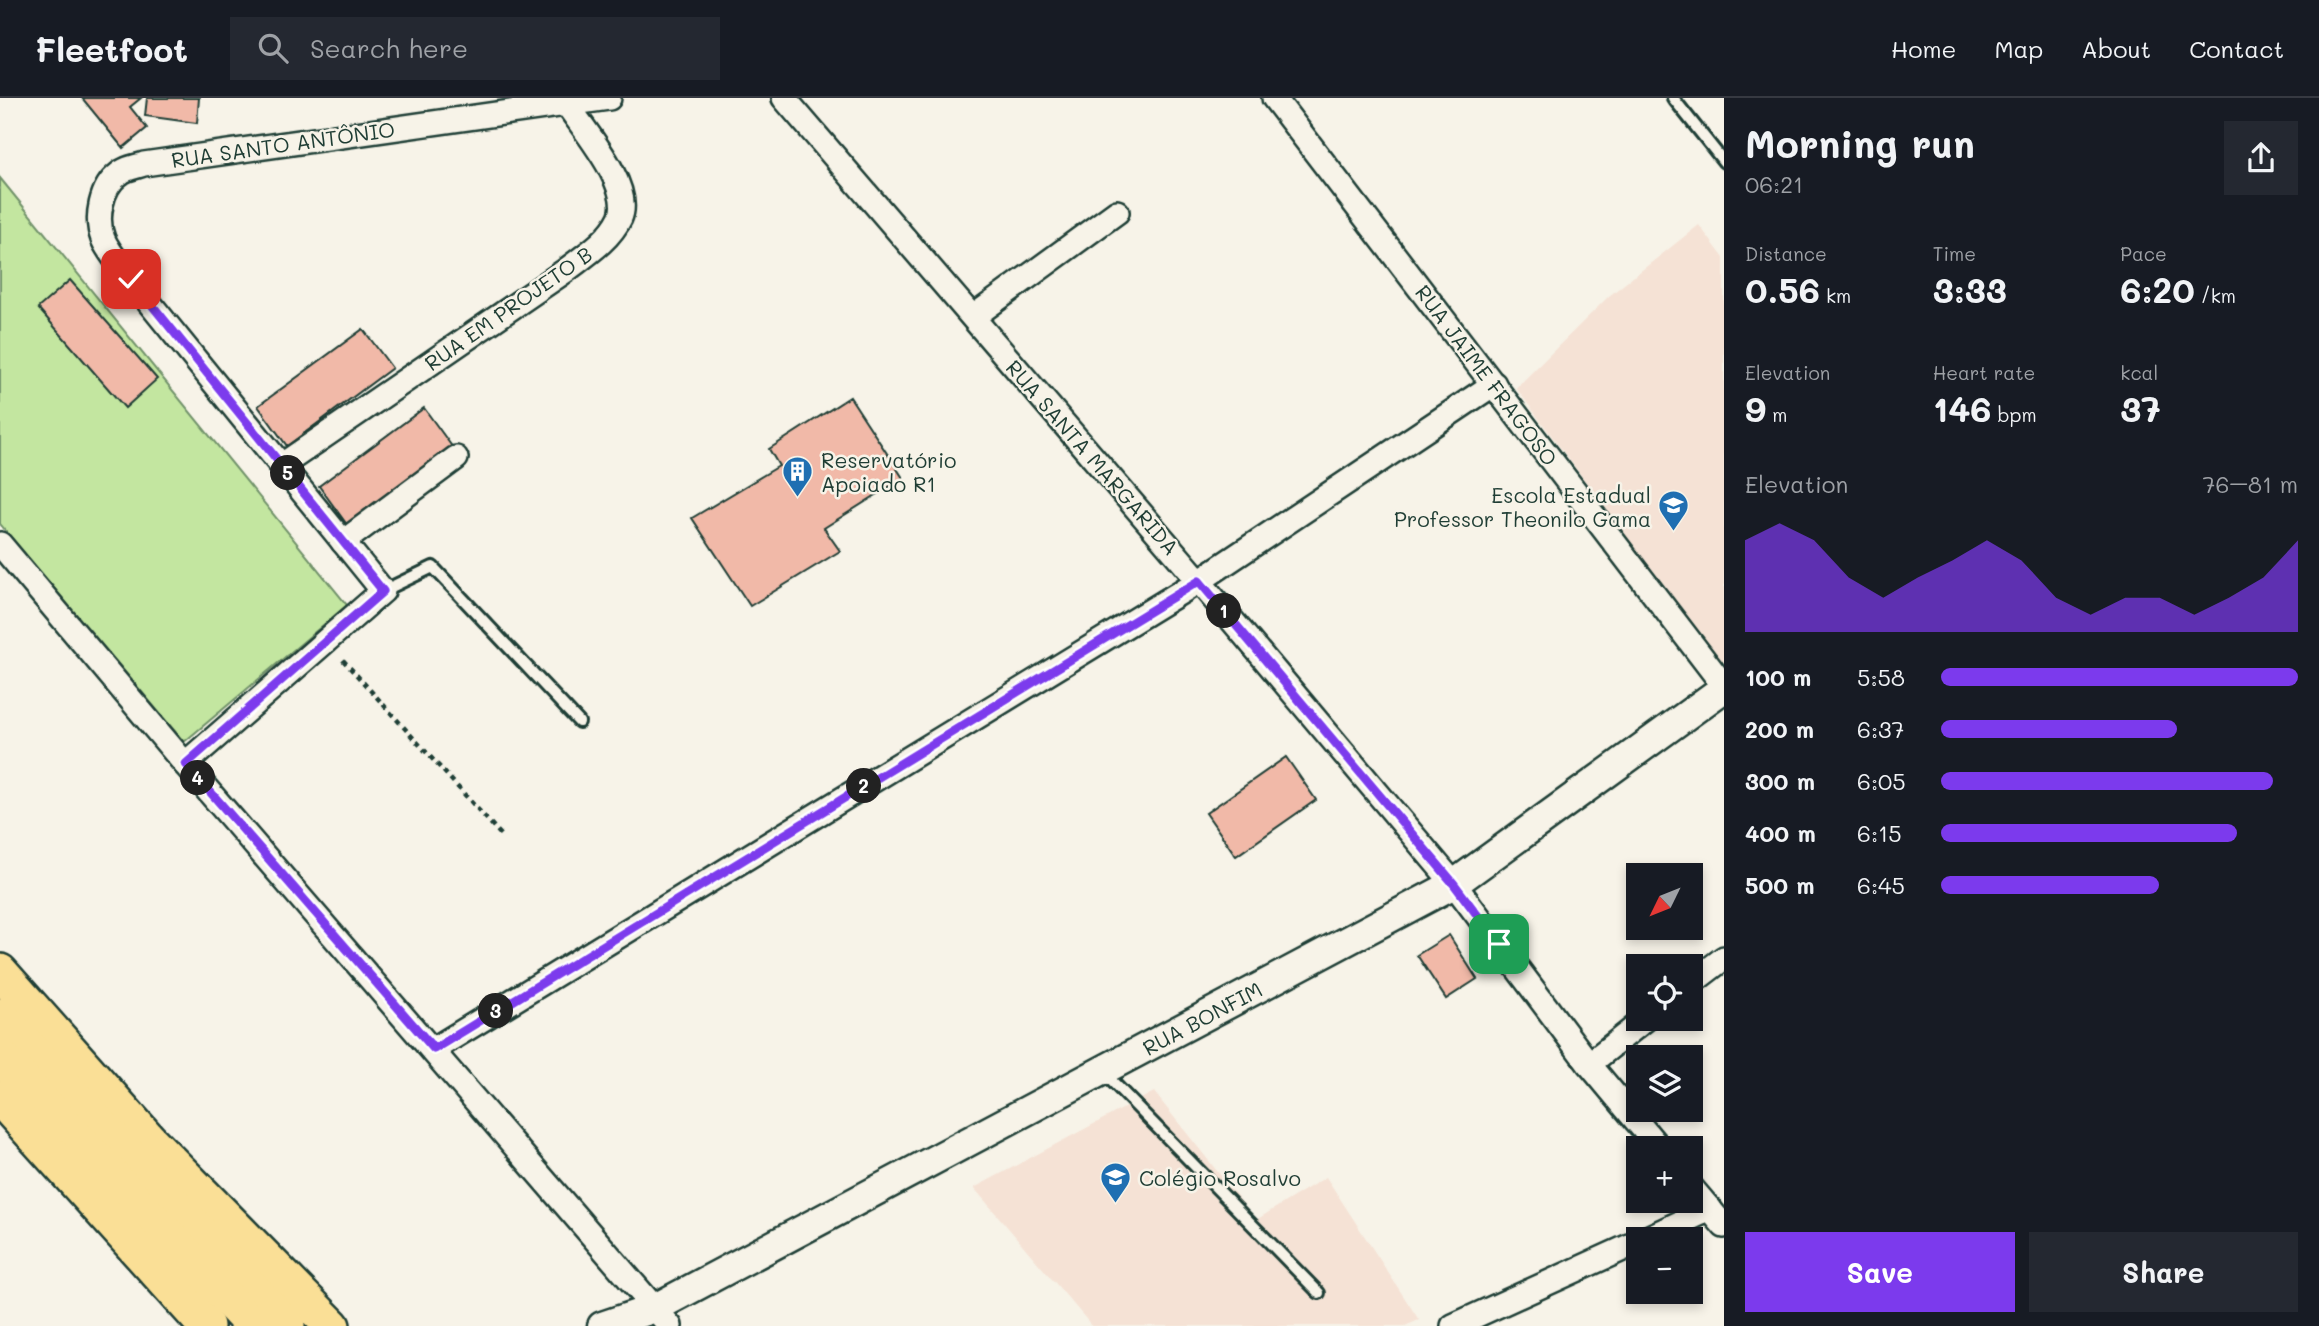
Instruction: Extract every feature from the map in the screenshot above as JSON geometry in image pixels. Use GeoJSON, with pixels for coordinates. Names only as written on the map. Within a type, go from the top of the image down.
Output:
{"type":"FeatureCollection","features":[{"type":"Feature","properties":{"kind":"main road"},"geometry":{"type":"LineString","coordinates":[[0,972],[149,1140],[331,1326]]}},
{"type":"Feature","properties":{"kind":"main road"},"geometry":{"type":"LineString","coordinates":[[0,1016],[287,1326]]}},
{"type":"Feature","properties":{"kind":"main road"},"geometry":{"type":"LineString","coordinates":[[0,1056],[253,1326]]}},
{"type":"Feature","properties":{"kind":"main road"},"geometry":{"type":"LineString","coordinates":[[0,1098],[206,1326]]}},
{"type":"Feature","properties":{"kind":"street","name":"RUA SANTO ANTÔNIO"},"geometry":{"type":"LineString","coordinates":[[383,591],[131,279],[103,238],[100,216],[106,189],[121,171],[144,164],[609,98]]}},
{"type":"Feature","properties":{"kind":"street","name":"RUA SANTA MARGARIDA"},"geometry":{"type":"LineString","coordinates":[[784,98],[1199,581],[1454,884],[1589,1064],[1649,1136]]}},
{"type":"Feature","properties":{"kind":"street","name":"RUA JAIME FRAGOSO"},"geometry":{"type":"LineString","coordinates":[[1274,98],[1724,687]]}},
{"type":"Feature","properties":{"kind":"street","name":"RUA EM PROJETO B"},"geometry":{"type":"LineString","coordinates":[[282,465],[565,271],[603,241],[624,202],[618,182],[566,103]]}},
{"type":"Feature","properties":{"kind":"street"},"geometry":{"type":"LineString","coordinates":[[973,317],[1116,212]]}},
{"type":"Feature","properties":{"kind":"street"},"geometry":{"type":"LineString","coordinates":[[434,1049],[1199,581],[1494,384]]}},
{"type":"Feature","properties":{"kind":"street"},"geometry":{"type":"LineString","coordinates":[[343,542],[456,458]]}},
{"type":"Feature","properties":{"kind":"street"},"geometry":{"type":"LineString","coordinates":[[0,544],[186,764],[434,1049],[658,1320]]}},
{"type":"Feature","properties":{"kind":"street"},"geometry":{"type":"LineString","coordinates":[[186,764],[383,591]]}},
{"type":"Feature","properties":{"kind":"street","name":"RUA BONFIM"},"geometry":{"type":"LineString","coordinates":[[601,1326],[658,1320],[1102,1070],[1454,884],[1724,687]]}},
{"type":"Feature","properties":{"kind":"street"},"geometry":{"type":"LineString","coordinates":[[1703,974],[1724,958]]}},
{"type":"Feature","properties":{"kind":"street"},"geometry":{"type":"LineString","coordinates":[[1589,1064],[1631,1031]]}},
{"type":"Feature","properties":{"kind":"street"},"geometry":{"type":"LineString","coordinates":[[1684,1227],[1717,1217],[1703,1201]]}},
{"type":"Feature","properties":{"kind":"street"},"geometry":{"type":"LineString","coordinates":[[1453,1326],[1626,1247]]}},
{"type":"Feature","properties":{"kind":"lane"},"geometry":{"type":"LineString","coordinates":[[1673,98],[1724,162]]}},
{"type":"Feature","properties":{"kind":"lane"},"geometry":{"type":"LineString","coordinates":[[383,591],[433,567],[579,722]]}},
{"type":"Feature","properties":{"kind":"lane"},"geometry":{"type":"LineString","coordinates":[[1102,1070],[1319,1293]]}},
{"type":"Feature","properties":{"kind":"path"},"geometry":{"type":"LineString","coordinates":[[326,641],[502,836]]}},
{"type":"Feature","properties":{"kind":"shaded area","name":"Escola Estadual Professor Theonilo Gama"},"geometry":{"type":"Polygon","coordinates":[[[1699,225],[1724,258],[1724,668],[1516,388],[1609,296],[1699,225]]]}},
{"type":"Feature","properties":{"kind":"shaded area","name":"Colégio Rosalvo"},"geometry":{"type":"Polygon","coordinates":[[[1154,1092],[1256,1220],[1326,1177],[1419,1320],[1405,1326],[1092,1326],[974,1188],[1154,1092]]]}},
{"type":"Feature","properties":{"kind":"green space"},"geometry":{"type":"Polygon","coordinates":[[[0,178],[347,605],[184,742],[0,524],[0,178]]]}},
{"type":"Feature","properties":{"kind":"building"},"geometry":{"type":"Polygon","coordinates":[[[82,98],[141,98],[130,107],[147,128],[123,148],[82,98]]]}},
{"type":"Feature","properties":{"kind":"building"},"geometry":{"type":"Polygon","coordinates":[[[147,98],[199,98],[197,123],[145,116],[147,98]]]}},
{"type":"Feature","properties":{"kind":"building"},"geometry":{"type":"Polygon","coordinates":[[[70,280],[157,379],[125,408],[38,308],[70,280]]]}},
{"type":"Feature","properties":{"kind":"building"},"geometry":{"type":"Polygon","coordinates":[[[363,329],[392,368],[287,446],[258,406],[363,329]]]}},
{"type":"Feature","properties":{"kind":"building","name":"Reservatório Apoiado R1"},"geometry":{"type":"Polygon","coordinates":[[[850,397],[903,478],[824,528],[840,551],[750,606],[692,518],[779,466],[769,449],[850,397]]]}},
{"type":"Feature","properties":{"kind":"building"},"geometry":{"type":"Polygon","coordinates":[[[424,408],[453,448],[348,526],[319,486],[424,408]]]}},
{"type":"Feature","properties":{"kind":"building"},"geometry":{"type":"Polygon","coordinates":[[[1286,757],[1316,800],[1236,856],[1206,813],[1286,757]]]}},
{"type":"Feature","properties":{"kind":"building"},"geometry":{"type":"Polygon","coordinates":[[[1449,935],[1477,979],[1446,999],[1417,955],[1449,935]]]}},
{"type":"Feature","properties":{"kind":"place","name":"Reservatório Apoiado R1"},"geometry":{"type":"Point","coordinates":[798,498]}},
{"type":"Feature","properties":{"kind":"place","name":"Escola Estadual Professor Theonilo Gama"},"geometry":{"type":"Point","coordinates":[1674,533]}},
{"type":"Feature","properties":{"kind":"place","name":"Colégio Rosalvo"},"geometry":{"type":"Point","coordinates":[1116,1204]}},
{"type":"Feature","properties":{"kind":"route"},"geometry":{"type":"LineString","coordinates":[[131,279],[383,591],[186,764],[434,1049],[1199,581],[1454,884],[1499,944]]}}]}
